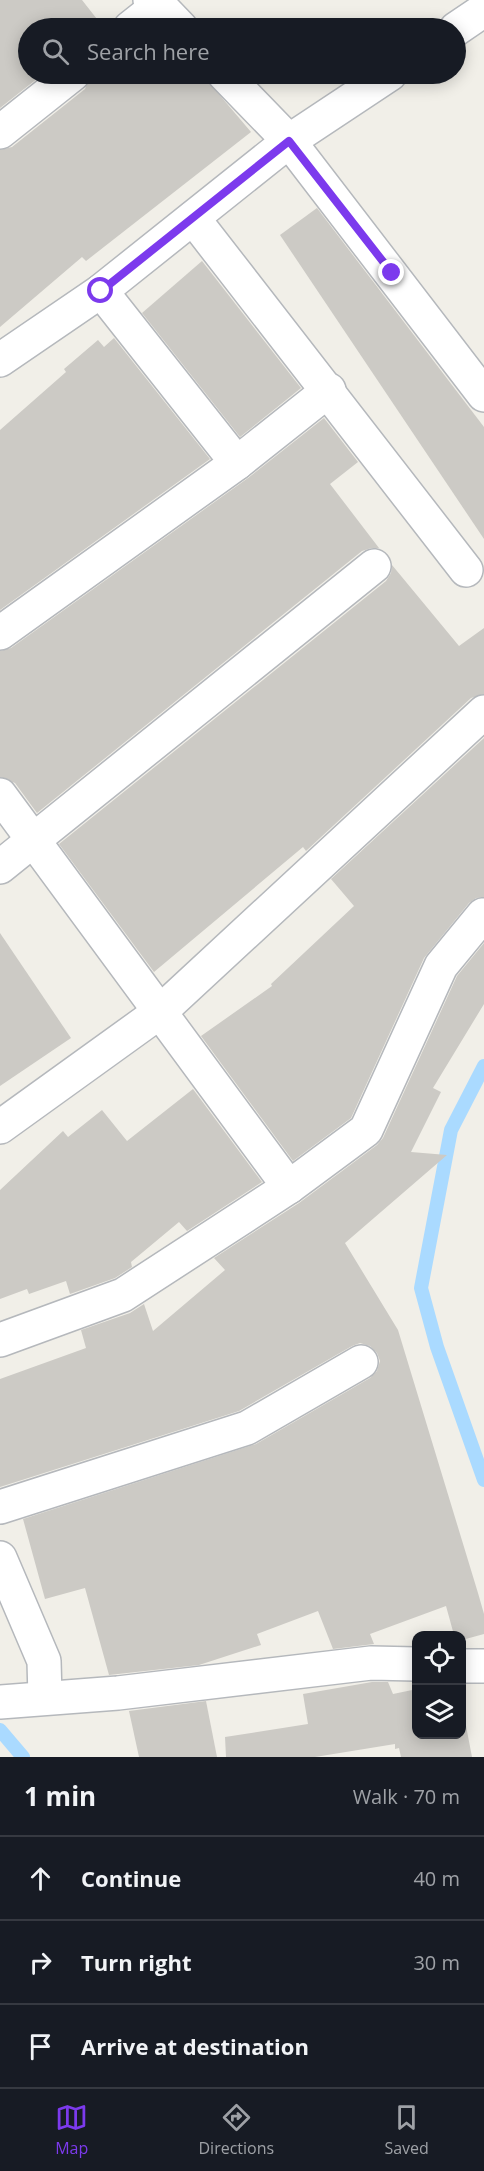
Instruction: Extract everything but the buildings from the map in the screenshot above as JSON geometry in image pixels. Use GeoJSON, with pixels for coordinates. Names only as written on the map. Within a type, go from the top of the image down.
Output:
{"type":"FeatureCollection","features":[{"type":"Feature","properties":{"kind":"street"},"geometry":{"type":"LineString","coordinates":[[140,18],[154,3],[170,18]]}},
{"type":"Feature","properties":{"kind":"street"},"geometry":{"type":"LineString","coordinates":[[466,22],[484,10]]}},
{"type":"Feature","properties":{"kind":"street"},"geometry":{"type":"LineString","coordinates":[[0,132],[60,84]]}},
{"type":"Feature","properties":{"kind":"street"},"geometry":{"type":"LineString","coordinates":[[234,84],[289,141],[484,395]]}},
{"type":"Feature","properties":{"kind":"street"},"geometry":{"type":"LineString","coordinates":[[5,345],[101,291],[289,141],[375,84]]}},
{"type":"Feature","properties":{"kind":"street"},"geometry":{"type":"LineString","coordinates":[[193,218],[329,390],[466,570]]}},
{"type":"Feature","properties":{"kind":"street"},"geometry":{"type":"LineString","coordinates":[[101,291],[237,463]]}},
{"type":"Feature","properties":{"kind":"street"},"geometry":{"type":"LineString","coordinates":[[0,633],[237,463],[329,390]]}},
{"type":"Feature","properties":{"kind":"street"},"geometry":{"type":"LineString","coordinates":[[0,867],[374,566]]}},
{"type":"Feature","properties":{"kind":"street"},"geometry":{"type":"LineString","coordinates":[[0,1127],[161,1011],[484,712]]}},
{"type":"Feature","properties":{"kind":"street"},"geometry":{"type":"LineString","coordinates":[[0,795],[290,1187]]}},
{"type":"Feature","properties":{"kind":"street"},"geometry":{"type":"LineString","coordinates":[[0,1340],[123,1295],[290,1187],[366,1130],[441,966],[483,915]]}},
{"type":"Feature","properties":{"kind":"street"},"geometry":{"type":"LineString","coordinates":[[0,1507],[247,1428],[361,1362]]}},
{"type":"Feature","properties":{"kind":"street"},"geometry":{"type":"LineString","coordinates":[[0,1558],[44,1661],[45,1697]]}},
{"type":"Feature","properties":{"kind":"street"},"geometry":{"type":"LineString","coordinates":[[1,1702],[118,1693],[371,1663],[412,1664]]}},
{"type":"Feature","properties":{"kind":"street"},"geometry":{"type":"LineString","coordinates":[[466,1666],[484,1666]]}},
{"type":"Feature","properties":{"kind":"waterway"},"geometry":{"type":"LineString","coordinates":[[484,1066],[451,1130],[421,1288],[437,1347],[484,1480]]}},
{"type":"Feature","properties":{"kind":"waterway"},"geometry":{"type":"LineString","coordinates":[[0,1730],[23,1757]]}},
{"type":"Feature","properties":{"kind":"route"},"geometry":{"type":"LineString","coordinates":[[101,291],[289,141],[392,273]]}}]}
